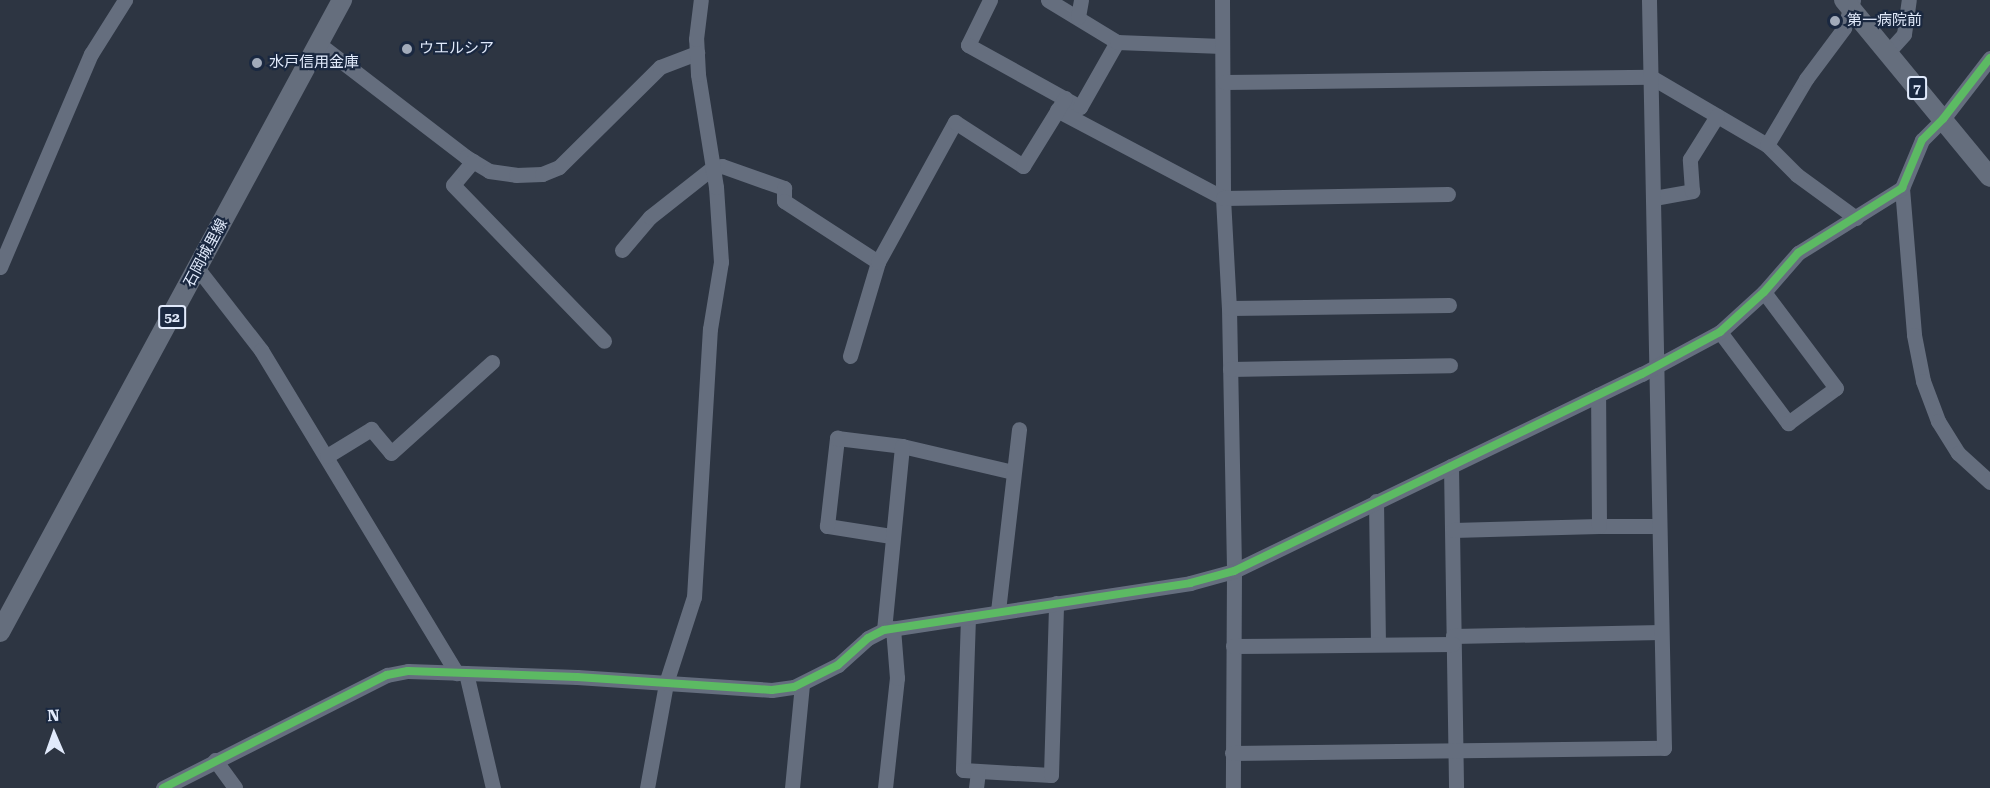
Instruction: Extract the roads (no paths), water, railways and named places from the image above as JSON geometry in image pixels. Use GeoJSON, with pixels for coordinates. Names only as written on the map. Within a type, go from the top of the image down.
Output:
{"type":"FeatureCollection","features":[{"type":"Feature","properties":{"kind":"main road","name":"石岡城里線"},"geometry":{"type":"LineString","coordinates":[[0,632],[342,0]]}},
{"type":"Feature","properties":{"kind":"main road","name":"7"},"geometry":{"type":"LineString","coordinates":[[1849,2],[1990,177]]}},
{"type":"Feature","properties":{"kind":"street"},"geometry":{"type":"LineString","coordinates":[[0,267],[91,54],[125,0]]}},
{"type":"Feature","properties":{"kind":"street"},"geometry":{"type":"LineString","coordinates":[[648,788],[666,683],[694,597],[710,329],[721,262],[697,53],[701,0]]}},
{"type":"Feature","properties":{"kind":"street"},"geometry":{"type":"LineString","coordinates":[[990,0],[968,45],[1061,104],[1222,198],[1448,194]]}},
{"type":"Feature","properties":{"kind":"street"},"geometry":{"type":"LineString","coordinates":[[1048,0],[1117,42],[1222,46]]}},
{"type":"Feature","properties":{"kind":"street"},"geometry":{"type":"LineString","coordinates":[[1078,17],[1081,0]]}},
{"type":"Feature","properties":{"kind":"street"},"geometry":{"type":"LineString","coordinates":[[1222,0],[1224,82],[1222,198],[1229,308],[1234,571],[1233,788]]}},
{"type":"Feature","properties":{"kind":"street"},"geometry":{"type":"LineString","coordinates":[[1232,753],[1664,748],[1649,0]]}},
{"type":"Feature","properties":{"kind":"street"},"geometry":{"type":"LineString","coordinates":[[1888,52],[1904,34],[1909,0]]}},
{"type":"Feature","properties":{"kind":"street"},"geometry":{"type":"LineString","coordinates":[[1767,145],[1806,79],[1844,28],[1849,2]]}},
{"type":"Feature","properties":{"kind":"street"},"geometry":{"type":"LineString","coordinates":[[1061,104],[1080,106],[1117,42]]}},
{"type":"Feature","properties":{"kind":"street"},"geometry":{"type":"LineString","coordinates":[[319,44],[472,161],[489,171],[516,175],[542,174],[559,167],[660,67],[697,53]]}},
{"type":"Feature","properties":{"kind":"street"},"geometry":{"type":"LineString","coordinates":[[1990,58],[1943,119],[1922,140],[1902,188],[1914,335],[1923,381],[1938,421],[1958,453],[1990,482]]}},
{"type":"Feature","properties":{"kind":"street"},"geometry":{"type":"LineString","coordinates":[[1224,82],[1651,77],[1767,145],[1797,175],[1856,218]]}},
{"type":"Feature","properties":{"kind":"street"},"geometry":{"type":"LineString","coordinates":[[850,356],[878,262],[955,122],[1023,166],[1061,104]]}},
{"type":"Feature","properties":{"kind":"street"},"geometry":{"type":"LineString","coordinates":[[1654,198],[1692,191],[1690,159],[1717,116]]}},
{"type":"Feature","properties":{"kind":"street"},"geometry":{"type":"LineString","coordinates":[[472,161],[453,185],[604,341]]}},
{"type":"Feature","properties":{"kind":"street"},"geometry":{"type":"LineString","coordinates":[[622,250],[650,218],[712,168],[722,166],[784,188],[784,201],[878,262]]}},
{"type":"Feature","properties":{"kind":"street"},"geometry":{"type":"LineString","coordinates":[[163,788],[387,675],[408,671],[461,673],[772,690],[802,685],[838,665],[868,638],[889,629],[1190,583],[1234,571],[1658,366],[1720,332],[1764,292],[1798,253],[1902,188]]}},
{"type":"Feature","properties":{"kind":"street"},"geometry":{"type":"LineString","coordinates":[[198,269],[261,350],[461,673],[493,788]]}},
{"type":"Feature","properties":{"kind":"street"},"geometry":{"type":"LineString","coordinates":[[1720,332],[1788,423],[1836,388],[1764,292]]}},
{"type":"Feature","properties":{"kind":"street"},"geometry":{"type":"LineString","coordinates":[[1229,308],[1449,305]]}},
{"type":"Feature","properties":{"kind":"street"},"geometry":{"type":"LineString","coordinates":[[327,456],[371,429],[391,453],[492,362]]}},
{"type":"Feature","properties":{"kind":"street"},"geometry":{"type":"LineString","coordinates":[[1230,369],[1450,365]]}},
{"type":"Feature","properties":{"kind":"street"},"geometry":{"type":"LineString","coordinates":[[1598,395],[1599,526]]}},
{"type":"Feature","properties":{"kind":"street"},"geometry":{"type":"LineString","coordinates":[[998,611],[1012,472],[1019,429]]}},
{"type":"Feature","properties":{"kind":"street"},"geometry":{"type":"LineString","coordinates":[[891,536],[827,526],[837,438],[902,446],[1012,472]]}},
{"type":"Feature","properties":{"kind":"street"},"geometry":{"type":"LineString","coordinates":[[885,788],[897,678],[889,629],[891,536],[902,446]]}},
{"type":"Feature","properties":{"kind":"street"},"geometry":{"type":"LineString","coordinates":[[1451,466],[1456,788]]}},
{"type":"Feature","properties":{"kind":"street"},"geometry":{"type":"LineString","coordinates":[[1376,501],[1378,644]]}},
{"type":"Feature","properties":{"kind":"street"},"geometry":{"type":"LineString","coordinates":[[1453,530],[1659,526]]}},
{"type":"Feature","properties":{"kind":"street"},"geometry":{"type":"LineString","coordinates":[[968,617],[963,770],[1050,781],[1056,603]]}},
{"type":"Feature","properties":{"kind":"street"},"geometry":{"type":"LineString","coordinates":[[1233,646],[1378,644],[1661,632]]}},
{"type":"Feature","properties":{"kind":"street"},"geometry":{"type":"LineString","coordinates":[[792,788],[802,685]]}},
{"type":"Feature","properties":{"kind":"street"},"geometry":{"type":"LineString","coordinates":[[215,760],[235,788]]}},
{"type":"Feature","properties":{"kind":"street"},"geometry":{"type":"LineString","coordinates":[[976,788],[978,772]]}},
{"type":"Feature","properties":{"kind":"place","name":"第一病院前"},"geometry":{"type":"Point","coordinates":[1835,21]}},
{"type":"Feature","properties":{"kind":"place","name":"ウエルシア"},"geometry":{"type":"Point","coordinates":[407,49]}},
{"type":"Feature","properties":{"kind":"place","name":"水戸信用金庫"},"geometry":{"type":"Point","coordinates":[257,63]}}]}
